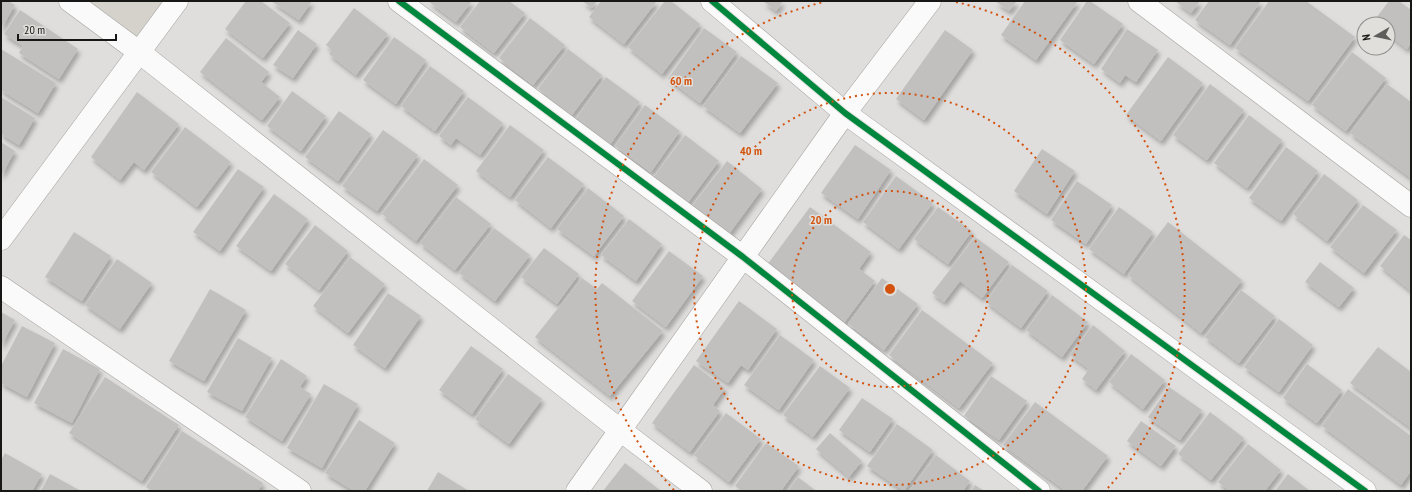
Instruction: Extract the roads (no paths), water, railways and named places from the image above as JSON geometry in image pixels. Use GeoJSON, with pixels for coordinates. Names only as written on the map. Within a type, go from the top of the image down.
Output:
{"type":"FeatureCollection","features":[{"type":"Feature","properties":{"kind":"street"},"geometry":{"type":"LineString","coordinates":[[70,1],[139,52],[620,430],[701,491]]}},
{"type":"Feature","properties":{"kind":"street"},"geometry":{"type":"LineString","coordinates":[[1,239],[177,1]]}},
{"type":"Feature","properties":{"kind":"street"},"geometry":{"type":"LineString","coordinates":[[399,1],[743,257],[1039,491]]}},
{"type":"Feature","properties":{"kind":"street"},"geometry":{"type":"LineString","coordinates":[[712,1],[845,113],[1365,491]]}},
{"type":"Feature","properties":{"kind":"street"},"geometry":{"type":"LineString","coordinates":[[577,491],[845,113],[930,1]]}},
{"type":"Feature","properties":{"kind":"street"},"geometry":{"type":"LineString","coordinates":[[1139,1],[1411,206]]}},
{"type":"Feature","properties":{"kind":"street"},"geometry":{"type":"LineString","coordinates":[[1,287],[300,491]]}}]}
